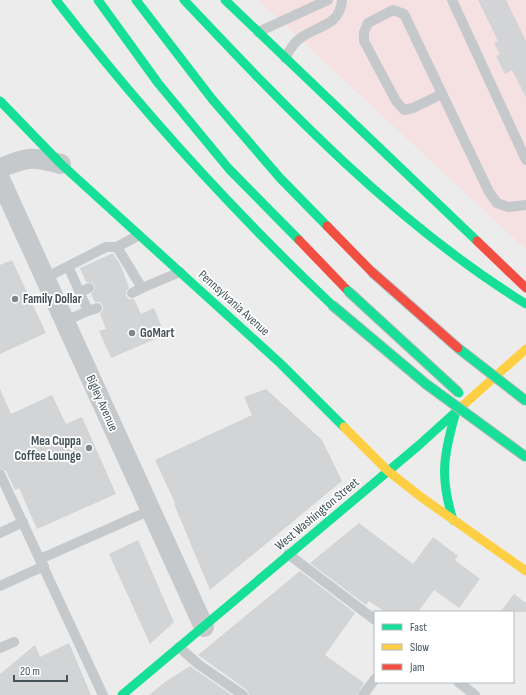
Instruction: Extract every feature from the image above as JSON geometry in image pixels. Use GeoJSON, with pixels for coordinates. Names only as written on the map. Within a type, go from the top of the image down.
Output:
{"type":"FeatureCollection","features":[{"type":"Feature","properties":{"kind":"main road"},"geometry":{"type":"LineString","coordinates":[[56,0],[83,36],[194,166],[270,246],[332,305],[426,384],[526,455]]}},
{"type":"Feature","properties":{"kind":"main road"},"geometry":{"type":"LineString","coordinates":[[98,0],[158,83],[229,169],[348,291],[526,455]]}},
{"type":"Feature","properties":{"kind":"main road"},"geometry":{"type":"LineString","coordinates":[[136,0],[212,100],[280,178],[372,272],[460,350],[526,401]]}},
{"type":"Feature","properties":{"kind":"main road"},"geometry":{"type":"LineString","coordinates":[[184,0],[231,50],[366,184],[437,243],[492,283],[526,304]]}},
{"type":"Feature","properties":{"kind":"main road"},"geometry":{"type":"LineString","coordinates":[[224,0],[526,288]]}},
{"type":"Feature","properties":{"kind":"main road","name":"Pennsylvania Avenue"},"geometry":{"type":"LineString","coordinates":[[0,101],[61,164],[281,364],[388,471],[421,497],[526,571]]}},
{"type":"Feature","properties":{"kind":"main road","name":"West Washington Street"},"geometry":{"type":"LineString","coordinates":[[122,695],[455,415],[526,349]]}},
{"type":"Feature","properties":{"kind":"main road"},"geometry":{"type":"LineString","coordinates":[[502,372],[516,368]]}},
{"type":"Feature","properties":{"kind":"main road"},"geometry":{"type":"LineString","coordinates":[[454,520],[446,499],[442,467],[455,415]]}},
{"type":"Feature","properties":{"kind":"street"},"geometry":{"type":"LineString","coordinates":[[0,168],[27,158],[40,158],[61,164]]}},
{"type":"Feature","properties":{"kind":"street","name":"Bigley Avenue"},"geometry":{"type":"LineString","coordinates":[[0,179],[204,627]]}},
{"type":"Feature","properties":{"kind":"lane"},"geometry":{"type":"LineString","coordinates":[[258,32],[328,0]]}},
{"type":"Feature","properties":{"kind":"lane"},"geometry":{"type":"LineString","coordinates":[[285,58],[296,41],[333,21],[341,10],[342,0]]}},
{"type":"Feature","properties":{"kind":"lane"},"geometry":{"type":"LineString","coordinates":[[452,0],[526,160]]}},
{"type":"Feature","properties":{"kind":"lane"},"geometry":{"type":"LineString","coordinates":[[442,94],[413,108],[404,110],[396,101],[364,41],[364,32],[368,22],[393,10],[404,14],[489,192],[497,203],[508,207],[526,205]]}},
{"type":"Feature","properties":{"kind":"lane"},"geometry":{"type":"LineString","coordinates":[[45,278],[106,246],[117,247],[139,235]]}},
{"type":"Feature","properties":{"kind":"lane"},"geometry":{"type":"LineString","coordinates":[[117,247],[126,270],[142,288]]}},
{"type":"Feature","properties":{"kind":"lane"},"geometry":{"type":"LineString","coordinates":[[65,321],[93,309],[84,290],[68,266]]}},
{"type":"Feature","properties":{"kind":"lane"},"geometry":{"type":"LineString","coordinates":[[132,293],[180,272]]}},
{"type":"Feature","properties":{"kind":"lane"},"geometry":{"type":"LineString","coordinates":[[0,474],[103,695]]}},
{"type":"Feature","properties":{"kind":"lane"},"geometry":{"type":"LineString","coordinates":[[0,586],[42,563],[151,510]]}},
{"type":"Feature","properties":{"kind":"lane"},"geometry":{"type":"LineString","coordinates":[[0,533],[23,522]]}},
{"type":"Feature","properties":{"kind":"lane"},"geometry":{"type":"LineString","coordinates":[[288,554],[374,619]]}},
{"type":"Feature","properties":{"kind":"lane"},"geometry":{"type":"LineString","coordinates":[[0,648],[14,642]]}},
{"type":"Feature","properties":{"kind":"lane"},"geometry":{"type":"LineString","coordinates":[[179,647],[198,664],[243,695]]}},
{"type":"Feature","properties":{"kind":"lane"},"geometry":{"type":"LineString","coordinates":[[363,695],[374,680]]}},
{"type":"Feature","properties":{"kind":"lane"},"geometry":{"type":"LineString","coordinates":[[459,683],[475,695]]}},
{"type":"Feature","properties":{"kind":"shaded area"},"geometry":{"type":"Polygon","coordinates":[[[258,0],[526,0],[526,248],[521,245],[258,0]]]}},
{"type":"Feature","properties":{"kind":"building"},"geometry":{"type":"Polygon","coordinates":[[[478,0],[506,0],[526,41],[526,97],[512,70],[505,74],[496,56],[500,54],[494,43],[498,41],[478,0]]]}},
{"type":"Feature","properties":{"kind":"building"},"geometry":{"type":"Polygon","coordinates":[[[113,254],[120,264],[129,287],[126,292],[126,296],[129,299],[134,299],[141,314],[154,308],[165,335],[111,358],[99,331],[106,329],[100,314],[103,310],[103,306],[99,302],[95,302],[91,294],[94,291],[95,286],[92,283],[86,282],[80,268],[113,254]]]}},
{"type":"Feature","properties":{"kind":"building","name":"Family Dollar"},"geometry":{"type":"Polygon","coordinates":[[[12,260],[46,333],[0,354],[0,265],[12,260]]]}},
{"type":"Feature","properties":{"kind":"building"},"geometry":{"type":"Polygon","coordinates":[[[0,389],[11,414],[52,395],[66,424],[82,417],[116,494],[37,529],[19,488],[15,490],[6,471],[0,468],[0,389]]]}},
{"type":"Feature","properties":{"kind":"building"},"geometry":{"type":"Polygon","coordinates":[[[266,389],[322,440],[342,481],[210,590],[174,504],[175,503],[155,460],[252,415],[244,397],[266,389]]]}},
{"type":"Feature","properties":{"kind":"building"},"geometry":{"type":"Polygon","coordinates":[[[359,523],[413,564],[433,537],[458,556],[455,560],[480,579],[459,608],[434,590],[419,611],[384,611],[369,601],[366,605],[310,563],[359,523]]]}},
{"type":"Feature","properties":{"kind":"building"},"geometry":{"type":"Polygon","coordinates":[[[138,540],[174,622],[150,644],[109,554],[138,540]]]}},
{"type":"Feature","properties":{"kind":"building"},"geometry":{"type":"Polygon","coordinates":[[[300,571],[355,613],[325,655],[364,683],[357,695],[249,695],[247,690],[198,655],[300,571]]]}},
{"type":"Feature","properties":{"kind":"building"},"geometry":{"type":"Polygon","coordinates":[[[514,594],[526,603],[526,612],[501,611],[514,594]]]}},
{"type":"Feature","properties":{"kind":"building"},"geometry":{"type":"Polygon","coordinates":[[[69,643],[91,695],[0,695],[0,674],[35,645],[40,657],[69,643]]]}},
{"type":"Feature","properties":{"kind":"building"},"geometry":{"type":"Polygon","coordinates":[[[190,666],[232,695],[149,695],[165,682],[190,666]]]}},
{"type":"Feature","properties":{"kind":"traffic: fast"},"geometry":{"type":"LineString","coordinates":[[56,0],[120,80],[188,158],[258,233],[332,305]]}},
{"type":"Feature","properties":{"kind":"traffic: fast"},"geometry":{"type":"LineString","coordinates":[[98,0],[158,83],[229,169],[299,240]]}},
{"type":"Feature","properties":{"kind":"traffic: fast"},"geometry":{"type":"LineString","coordinates":[[136,0],[212,99],[280,178],[327,226]]}},
{"type":"Feature","properties":{"kind":"traffic: fast"},"geometry":{"type":"LineString","coordinates":[[184,0],[263,83],[345,163],[432,238],[478,272],[526,304]]}},
{"type":"Feature","properties":{"kind":"traffic: fast"},"geometry":{"type":"LineString","coordinates":[[225,0],[477,241]]}},
{"type":"Feature","properties":{"kind":"traffic: fast"},"geometry":{"type":"LineString","coordinates":[[0,101],[61,164],[281,364],[344,427]]}},
{"type":"Feature","properties":{"kind":"traffic: fast"},"geometry":{"type":"LineString","coordinates":[[348,291],[459,393]]}},
{"type":"Feature","properties":{"kind":"traffic: fast"},"geometry":{"type":"LineString","coordinates":[[332,305],[426,384],[526,457]]}},
{"type":"Feature","properties":{"kind":"traffic: fast"},"geometry":{"type":"LineString","coordinates":[[458,348],[526,401]]}},
{"type":"Feature","properties":{"kind":"traffic: fast"},"geometry":{"type":"LineString","coordinates":[[122,695],[418,446],[460,408]]}},
{"type":"Feature","properties":{"kind":"traffic: fast"},"geometry":{"type":"LineString","coordinates":[[453,520],[446,492],[445,468],[448,443],[455,415]]}},
{"type":"Feature","properties":{"kind":"traffic: slow"},"geometry":{"type":"LineString","coordinates":[[460,408],[526,349]]}},
{"type":"Feature","properties":{"kind":"traffic: slow"},"geometry":{"type":"LineString","coordinates":[[344,427],[388,471],[421,497],[526,571]]}},
{"type":"Feature","properties":{"kind":"traffic: jam"},"geometry":{"type":"LineString","coordinates":[[327,226],[372,272]]}},
{"type":"Feature","properties":{"kind":"traffic: jam"},"geometry":{"type":"LineString","coordinates":[[299,240],[348,291]]}},
{"type":"Feature","properties":{"kind":"traffic: jam"},"geometry":{"type":"LineString","coordinates":[[477,241],[526,288]]}},
{"type":"Feature","properties":{"kind":"traffic: jam"},"geometry":{"type":"LineString","coordinates":[[372,272],[458,348]]}},
{"type":"Feature","properties":{"kind":"place","name":"Family Dollar"},"geometry":{"type":"Point","coordinates":[15,299]}},
{"type":"Feature","properties":{"kind":"place","name":"GoMart"},"geometry":{"type":"Point","coordinates":[132,333]}},
{"type":"Feature","properties":{"kind":"place","name":"Mea Cuppa Coffee Lounge"},"geometry":{"type":"Point","coordinates":[89,448]}}]}
